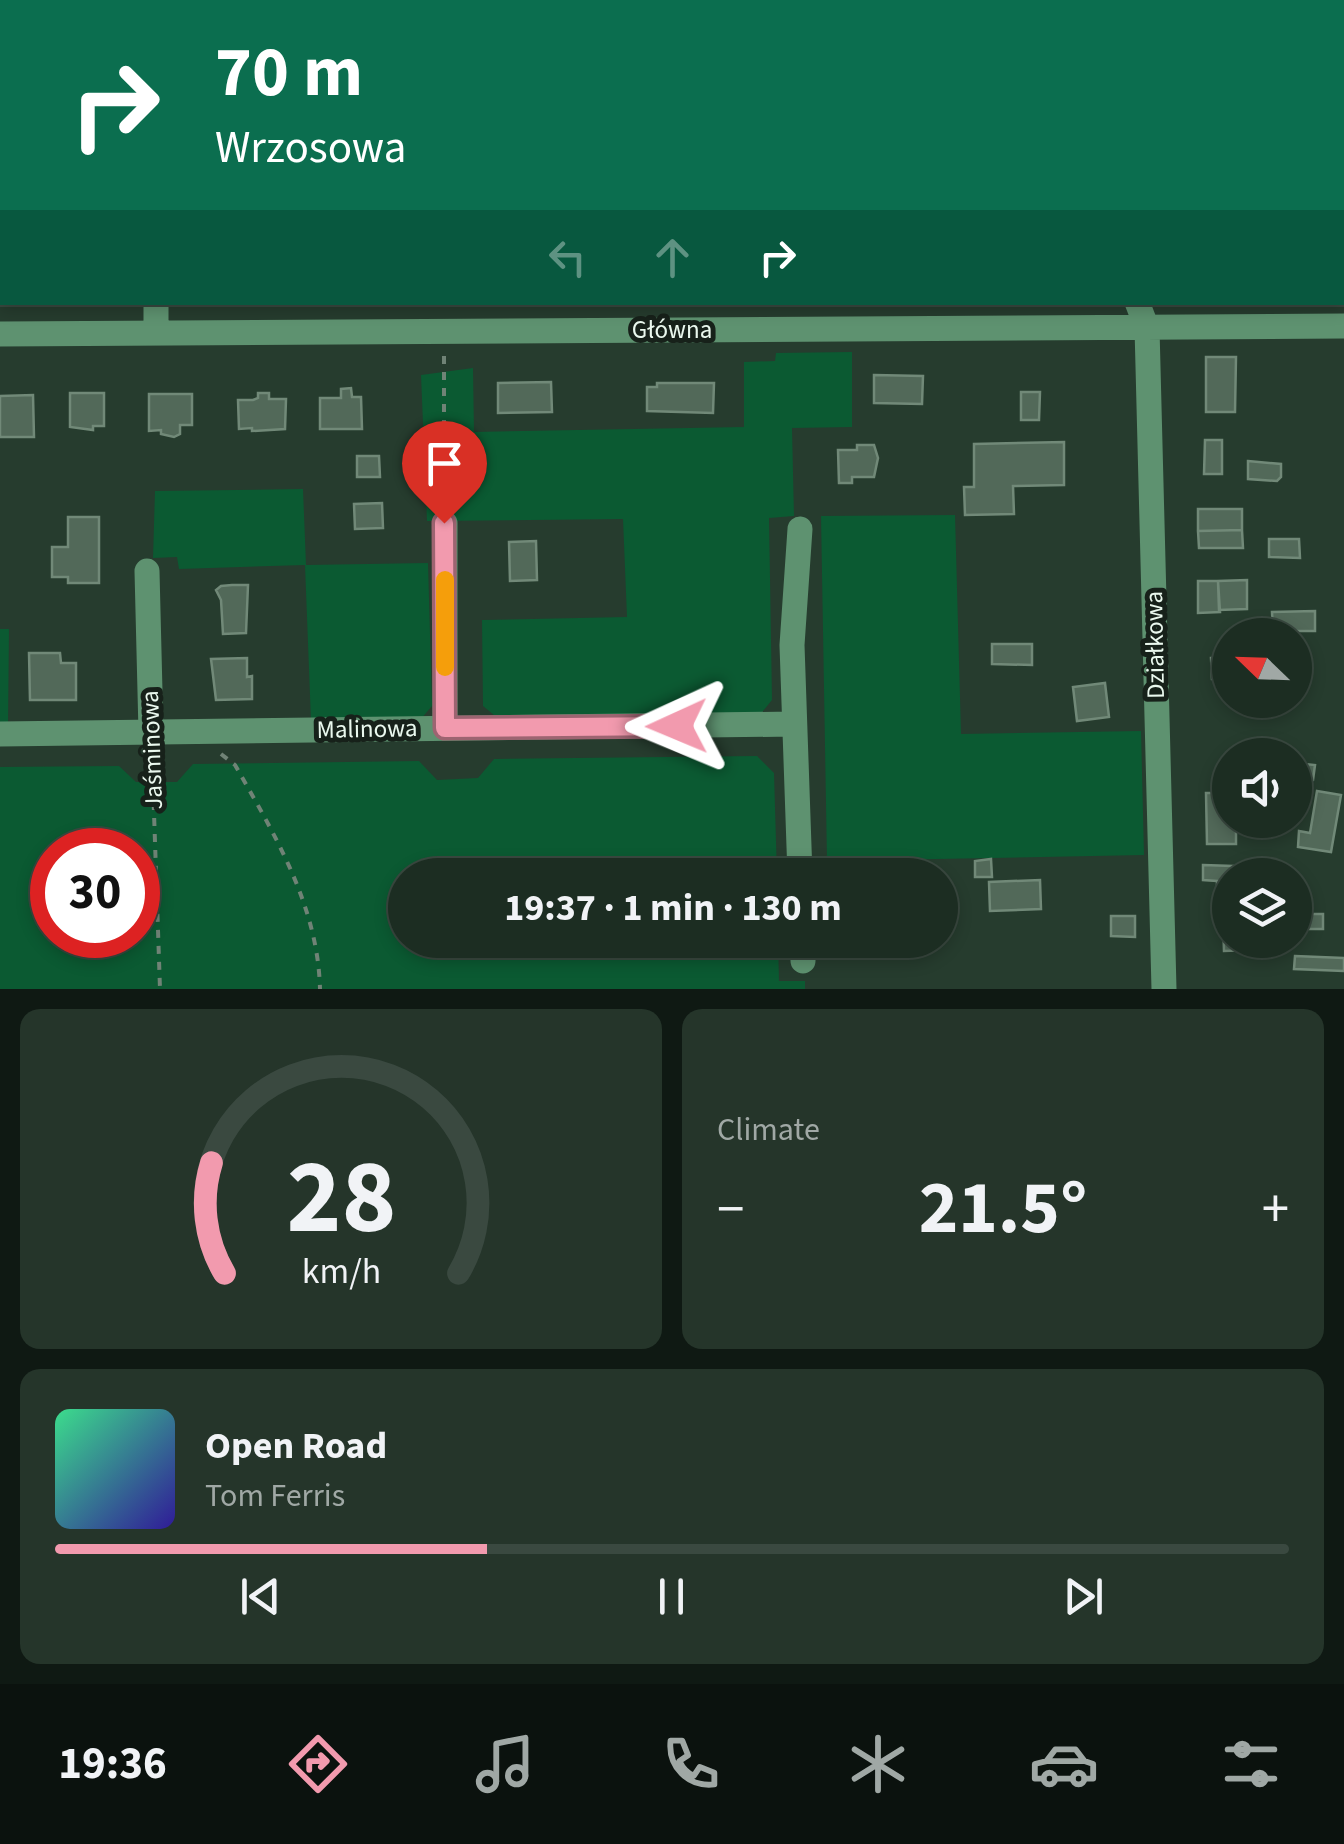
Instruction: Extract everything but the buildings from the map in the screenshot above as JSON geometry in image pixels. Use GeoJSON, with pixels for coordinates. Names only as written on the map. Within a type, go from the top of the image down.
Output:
{"type":"FeatureCollection","features":[{"type":"Feature","properties":{"kind":"street"},"geometry":{"type":"LineString","coordinates":[[156,305],[156,333]]}},
{"type":"Feature","properties":{"kind":"street","name":"Działkowa"},"geometry":{"type":"LineString","coordinates":[[1138,305],[1147,328],[1164,989]]}},
{"type":"Feature","properties":{"kind":"street","name":"Główna"},"geometry":{"type":"LineString","coordinates":[[0,334],[1344,326]]}},
{"type":"Feature","properties":{"kind":"street"},"geometry":{"type":"LineString","coordinates":[[444,523],[445,728]]}},
{"type":"Feature","properties":{"kind":"street"},"geometry":{"type":"LineString","coordinates":[[799,858],[792,645],[800,529]]}},
{"type":"Feature","properties":{"kind":"street","name":"Jaśminowa"},"geometry":{"type":"LineString","coordinates":[[147,571],[151,732]]}},
{"type":"Feature","properties":{"kind":"street","name":"Malinowa"},"geometry":{"type":"LineString","coordinates":[[0,734],[793,724]]}},
{"type":"Feature","properties":{"kind":"path"},"geometry":{"type":"LineString","coordinates":[[444,331],[444,523]]}},
{"type":"Feature","properties":{"kind":"path","name":"Jaśminowa"},"geometry":{"type":"LineString","coordinates":[[151,732],[160,989]]}},
{"type":"Feature","properties":{"kind":"path"},"geometry":{"type":"LineString","coordinates":[[192,732],[235,765],[293,869],[319,958],[320,989]]}},
{"type":"Feature","properties":{"kind":"green space"},"geometry":{"type":"Polygon","coordinates":[[[852,352],[852,427],[792,428],[794,516],[769,518],[772,700],[759,716],[500,720],[483,706],[482,620],[627,617],[623,519],[427,521],[421,375],[473,368],[474,432],[744,427],[744,362],[775,361],[776,353],[852,352]]]}},
{"type":"Feature","properties":{"kind":"green space"},"geometry":{"type":"Polygon","coordinates":[[[303,489],[306,565],[428,563],[432,706],[420,720],[311,721],[305,565],[179,569],[177,557],[153,558],[155,491],[303,489]]]}},
{"type":"Feature","properties":{"kind":"green space"},"geometry":{"type":"Polygon","coordinates":[[[955,515],[961,734],[1141,731],[1144,855],[827,858],[821,516],[955,515]]]}},
{"type":"Feature","properties":{"kind":"green space"},"geometry":{"type":"Polygon","coordinates":[[[0,629],[9,629],[8,726],[0,726],[0,629]]]}},
{"type":"Feature","properties":{"kind":"green space"},"geometry":{"type":"Polygon","coordinates":[[[757,756],[774,773],[776,858],[388,858],[388,958],[778,958],[779,981],[805,981],[805,989],[0,989],[0,767],[119,766],[136,782],[177,782],[193,764],[419,761],[437,780],[478,778],[494,759],[757,756]]]}},
{"type":"Feature","properties":{"kind":"slow traffic"},"geometry":{"type":"LineString","coordinates":[[445,580],[445,667]]}},
{"type":"Feature","properties":{"kind":"route"},"geometry":{"type":"LineString","coordinates":[[444,523],[445,728],[677,726]]}}]}
